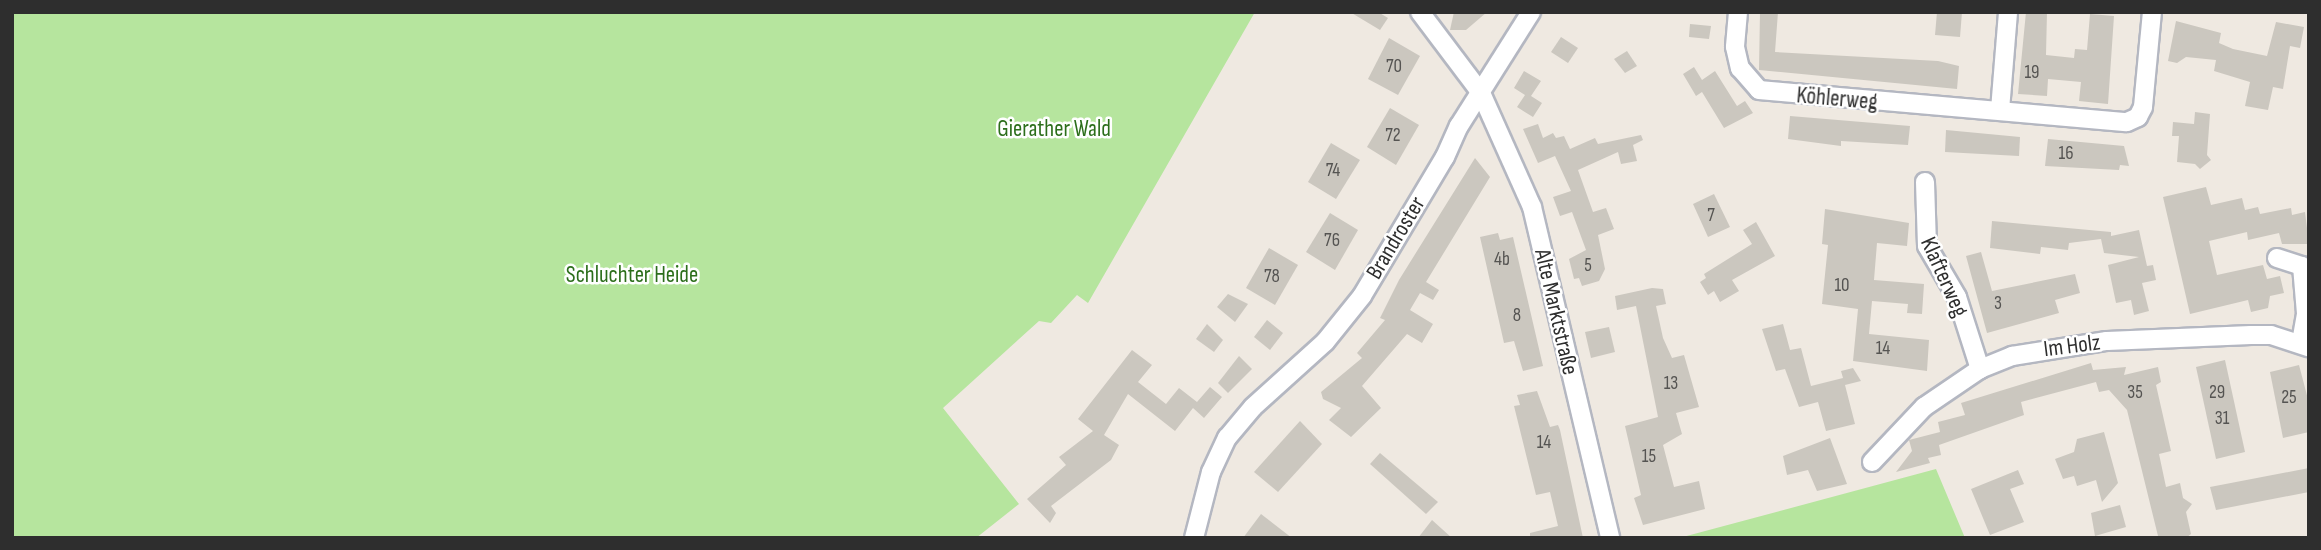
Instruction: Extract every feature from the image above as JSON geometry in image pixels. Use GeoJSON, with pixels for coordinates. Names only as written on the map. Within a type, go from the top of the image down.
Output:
{"type":"FeatureCollection","features":[{"type":"Feature","properties":{"kind":"street","name":"Alte Marktstraße"},"geometry":{"type":"LineString","coordinates":[[1420,12],[1481,93],[1532,207],[1610,538]]}},
{"type":"Feature","properties":{"kind":"street","name":"Brandroster"},"geometry":{"type":"LineString","coordinates":[[1194,538],[1211,472],[1227,438],[1253,407],[1325,342],[1362,296],[1531,12]]}},
{"type":"Feature","properties":{"kind":"street","name":"Köhlerweg"},"geometry":{"type":"LineString","coordinates":[[1738,12],[1735,47],[1740,68],[1759,90],[2127,122],[2138,117],[2143,107],[2152,12]]}},
{"type":"Feature","properties":{"kind":"street"},"geometry":{"type":"LineString","coordinates":[[2000,110],[2008,12]]}},
{"type":"Feature","properties":{"kind":"street","name":"Klafterweg"},"geometry":{"type":"LineString","coordinates":[[1924,182],[1927,246],[1957,297],[1980,369]]}},
{"type":"Feature","properties":{"kind":"street"},"geometry":{"type":"LineString","coordinates":[[2277,258],[2306,266],[2305,345]]}},
{"type":"Feature","properties":{"kind":"street","name":"Im Holz"},"geometry":{"type":"LineString","coordinates":[[1872,462],[1924,407],[1980,369],[2054,346],[2251,335],[2305,345]]}},
{"type":"Feature","properties":{"kind":"green space","name":"Schluchter Heide"},"geometry":{"type":"Polygon","coordinates":[[[12,12],[1255,12],[1088,303],[1077,295],[1051,323],[1039,321],[943,408],[1019,504],[976,538],[12,538],[12,12]]]}},
{"type":"Feature","properties":{"kind":"green space"},"geometry":{"type":"Polygon","coordinates":[[[1936,469],[1965,538],[1679,538],[1765,515],[1936,469]]]}},
{"type":"Feature","properties":{"kind":"building"},"geometry":{"type":"Polygon","coordinates":[[[1350,12],[1378,12],[1388,18],[1380,30],[1350,12]]]}},
{"type":"Feature","properties":{"kind":"building"},"geometry":{"type":"Polygon","coordinates":[[[1454,12],[1487,12],[1466,30],[1450,30],[1454,12]]]}},
{"type":"Feature","properties":{"kind":"building"},"geometry":{"type":"Polygon","coordinates":[[[1760,12],[1778,12],[1775,52],[1938,61],[1959,66],[1957,89],[1759,70],[1760,12]]]}},
{"type":"Feature","properties":{"kind":"building"},"geometry":{"type":"Polygon","coordinates":[[[1937,12],[1962,12],[1960,37],[1935,35],[1937,12]]]}},
{"type":"Feature","properties":{"kind":"building"},"geometry":{"type":"Polygon","coordinates":[[[2026,12],[2047,12],[2046,55],[2074,58],[2075,49],[2087,50],[2090,14],[2114,16],[2108,104],[2079,101],[2081,82],[2048,79],[2047,96],[2018,94],[2026,12]]]}},
{"type":"Feature","properties":{"kind":"building"},"geometry":{"type":"Polygon","coordinates":[[[2176,21],[2221,33],[2219,43],[2233,49],[2267,56],[2276,22],[2304,27],[2300,48],[2290,46],[2283,89],[2273,87],[2268,110],[2245,106],[2250,82],[2214,71],[2216,60],[2186,57],[2177,63],[2168,61],[2176,21]]]}},
{"type":"Feature","properties":{"kind":"building"},"geometry":{"type":"Polygon","coordinates":[[[1690,24],[1711,26],[1709,39],[1689,37],[1690,24]]]}},
{"type":"Feature","properties":{"kind":"building"},"geometry":{"type":"Polygon","coordinates":[[[1561,37],[1578,48],[1568,63],[1551,52],[1561,37]]]}},
{"type":"Feature","properties":{"kind":"building"},"geometry":{"type":"Polygon","coordinates":[[[1389,38],[1420,56],[1398,95],[1368,79],[1389,38]]]}},
{"type":"Feature","properties":{"kind":"building"},"geometry":{"type":"Polygon","coordinates":[[[1627,51],[1637,66],[1625,73],[1614,59],[1627,51]]]}},
{"type":"Feature","properties":{"kind":"building"},"geometry":{"type":"Polygon","coordinates":[[[1694,67],[1702,80],[1715,71],[1737,106],[1745,101],[1753,113],[1724,128],[1702,92],[1696,96],[1683,74],[1694,67]]]}},
{"type":"Feature","properties":{"kind":"building"},"geometry":{"type":"Polygon","coordinates":[[[1524,71],[1541,81],[1531,96],[1542,103],[1533,117],[1517,107],[1525,95],[1514,88],[1524,71]]]}},
{"type":"Feature","properties":{"kind":"building"},"geometry":{"type":"Polygon","coordinates":[[[1390,108],[1419,125],[1396,165],[1367,147],[1390,108]]]}},
{"type":"Feature","properties":{"kind":"building"},"geometry":{"type":"Polygon","coordinates":[[[2195,112],[2210,114],[2207,155],[2211,160],[2200,169],[2195,164],[2177,162],[2179,136],[2172,136],[2173,122],[2194,124],[2195,112]]]}},
{"type":"Feature","properties":{"kind":"building"},"geometry":{"type":"Polygon","coordinates":[[[1790,116],[1910,126],[1908,145],[1841,141],[1841,146],[1788,139],[1790,116]]]}},
{"type":"Feature","properties":{"kind":"building"},"geometry":{"type":"Polygon","coordinates":[[[1538,124],[1543,138],[1553,133],[1556,138],[1564,136],[1570,149],[1595,138],[1598,144],[1641,135],[1643,140],[1633,145],[1637,161],[1621,164],[1618,152],[1578,170],[1593,212],[1606,208],[1614,229],[1598,235],[1605,269],[1599,281],[1582,286],[1579,278],[1574,279],[1569,259],[1586,250],[1572,212],[1560,216],[1553,197],[1571,191],[1555,156],[1538,163],[1523,129],[1538,124]]]}},
{"type":"Feature","properties":{"kind":"building"},"geometry":{"type":"Polygon","coordinates":[[[1946,130],[2020,137],[2019,156],[1945,152],[1946,130]]]}},
{"type":"Feature","properties":{"kind":"building"},"geometry":{"type":"Polygon","coordinates":[[[2048,139],[2124,146],[2129,166],[2120,165],[2119,170],[2045,166],[2048,139]]]}},
{"type":"Feature","properties":{"kind":"building"},"geometry":{"type":"Polygon","coordinates":[[[1331,143],[1360,160],[1336,199],[1308,182],[1331,143]]]}},
{"type":"Feature","properties":{"kind":"building"},"geometry":{"type":"Polygon","coordinates":[[[1475,158],[1490,177],[1426,282],[1439,290],[1433,300],[1420,293],[1410,310],[1433,324],[1422,343],[1407,334],[1362,386],[1381,408],[1351,437],[1329,420],[1341,408],[1323,399],[1321,392],[1362,358],[1357,353],[1385,320],[1380,318],[1399,280],[1475,158]]]}},
{"type":"Feature","properties":{"kind":"building"},"geometry":{"type":"Polygon","coordinates":[[[2206,187],[2211,205],[2242,198],[2245,210],[2258,207],[2260,214],[2291,208],[2292,215],[2305,212],[2309,244],[2282,244],[2279,233],[2248,240],[2247,232],[2209,241],[2217,275],[2263,265],[2267,279],[2280,276],[2284,293],[2270,296],[2268,308],[2251,312],[2248,300],[2190,314],[2163,197],[2206,187]]]}},
{"type":"Feature","properties":{"kind":"building"},"geometry":{"type":"Polygon","coordinates":[[[1714,194],[1730,227],[1708,237],[1693,204],[1714,194]]]}},
{"type":"Feature","properties":{"kind":"building"},"geometry":{"type":"Polygon","coordinates":[[[1825,209],[1909,223],[1907,246],[1877,243],[1874,280],[1924,284],[1922,314],[1907,313],[1908,304],[1872,301],[1869,334],[1929,340],[1927,371],[1853,361],[1858,309],[1822,304],[1828,245],[1822,244],[1825,209]]]}},
{"type":"Feature","properties":{"kind":"building"},"geometry":{"type":"Polygon","coordinates":[[[1330,213],[1358,230],[1335,270],[1306,252],[1330,213]]]}},
{"type":"Feature","properties":{"kind":"building"},"geometry":{"type":"Polygon","coordinates":[[[1992,221],[2111,232],[2111,236],[2139,230],[2147,266],[2153,265],[2156,280],[2142,283],[2149,311],[2134,315],[2131,300],[2116,303],[2108,265],[2139,257],[2104,253],[2101,239],[2069,243],[2068,250],[2041,247],[2040,254],[1990,248],[1992,221]]]}},
{"type":"Feature","properties":{"kind":"building"},"geometry":{"type":"Polygon","coordinates":[[[1756,222],[1775,256],[1732,280],[1739,291],[1720,302],[1714,291],[1708,295],[1700,282],[1706,278],[1704,274],[1752,244],[1743,230],[1756,222]]]}},
{"type":"Feature","properties":{"kind":"building"},"geometry":{"type":"Polygon","coordinates":[[[1498,233],[1500,240],[1513,237],[1543,366],[1523,371],[1514,341],[1504,343],[1480,237],[1498,233]]]}},
{"type":"Feature","properties":{"kind":"building"},"geometry":{"type":"Polygon","coordinates":[[[1269,248],[1298,265],[1275,305],[1246,288],[1269,248]]]}},
{"type":"Feature","properties":{"kind":"building"},"geometry":{"type":"Polygon","coordinates":[[[1981,252],[1992,291],[2075,274],[2080,293],[2055,300],[2059,313],[1987,333],[1966,256],[1981,252]]]}},
{"type":"Feature","properties":{"kind":"building"},"geometry":{"type":"Polygon","coordinates":[[[1652,288],[1663,289],[1666,304],[1656,306],[1663,338],[1672,358],[1684,355],[1699,407],[1676,413],[1682,434],[1663,445],[1674,487],[1699,481],[1705,509],[1643,525],[1634,498],[1641,495],[1625,426],[1658,417],[1636,306],[1617,310],[1615,296],[1652,288]]]}},
{"type":"Feature","properties":{"kind":"building"},"geometry":{"type":"Polygon","coordinates":[[[1228,294],[1248,304],[1235,322],[1217,307],[1228,294]]]}},
{"type":"Feature","properties":{"kind":"building"},"geometry":{"type":"Polygon","coordinates":[[[1267,320],[1283,333],[1270,350],[1254,337],[1267,320]]]}},
{"type":"Feature","properties":{"kind":"building"},"geometry":{"type":"Polygon","coordinates":[[[1207,324],[1223,340],[1214,352],[1196,339],[1207,324]]]}},
{"type":"Feature","properties":{"kind":"building"},"geometry":{"type":"Polygon","coordinates":[[[1783,324],[1790,350],[1801,348],[1811,386],[1843,378],[1841,371],[1853,368],[1861,381],[1845,385],[1855,424],[1826,431],[1818,402],[1799,407],[1785,369],[1776,371],[1762,329],[1783,324]]]}},
{"type":"Feature","properties":{"kind":"building"},"geometry":{"type":"Polygon","coordinates":[[[1609,327],[1615,352],[1591,358],[1585,332],[1609,327]]]}},
{"type":"Feature","properties":{"kind":"building"},"geometry":{"type":"Polygon","coordinates":[[[1132,350],[1152,365],[1138,382],[1166,404],[1179,388],[1197,402],[1210,387],[1222,397],[1204,418],[1193,408],[1175,431],[1128,394],[1104,435],[1119,445],[1111,460],[1051,506],[1056,513],[1050,523],[1027,499],[1066,465],[1059,457],[1093,431],[1078,419],[1132,350]]]}},
{"type":"Feature","properties":{"kind":"building"},"geometry":{"type":"Polygon","coordinates":[[[1239,356],[1252,369],[1228,393],[1218,383],[1239,356]]]}},
{"type":"Feature","properties":{"kind":"building"},"geometry":{"type":"Polygon","coordinates":[[[2225,360],[2245,452],[2216,459],[2196,367],[2225,360]]]}},
{"type":"Feature","properties":{"kind":"building"},"geometry":{"type":"Polygon","coordinates":[[[2091,363],[2093,370],[2126,367],[2124,375],[2158,367],[2161,382],[2156,385],[2171,451],[2159,454],[2166,487],[2180,483],[2183,498],[2192,504],[2186,512],[2191,534],[2186,538],[2158,536],[2127,410],[2109,390],[2099,392],[2096,382],[2021,402],[2024,415],[1939,445],[1941,455],[1928,458],[1930,463],[1896,472],[1912,451],[1909,440],[1940,432],[1938,422],[1965,415],[1961,403],[2091,363]]]}},
{"type":"Feature","properties":{"kind":"building"},"geometry":{"type":"Polygon","coordinates":[[[2299,365],[2309,403],[2309,432],[2283,438],[2270,372],[2299,365]]]}},
{"type":"Feature","properties":{"kind":"building"},"geometry":{"type":"Polygon","coordinates":[[[1537,391],[1550,427],[1558,425],[1560,430],[1583,538],[1530,538],[1530,533],[1558,526],[1550,492],[1536,495],[1514,406],[1520,405],[1517,395],[1537,391]]]}},
{"type":"Feature","properties":{"kind":"building"},"geometry":{"type":"Polygon","coordinates":[[[1300,421],[1322,444],[1278,492],[1254,472],[1300,421]]]}},
{"type":"Feature","properties":{"kind":"building"},"geometry":{"type":"Polygon","coordinates":[[[2104,432],[2118,483],[2102,502],[2096,480],[2077,486],[2074,476],[2063,479],[2055,459],[2074,452],[2077,439],[2104,432]]]}},
{"type":"Feature","properties":{"kind":"building"},"geometry":{"type":"Polygon","coordinates":[[[1830,438],[1847,484],[1817,491],[1808,470],[1787,475],[1783,456],[1830,438]]]}},
{"type":"Feature","properties":{"kind":"building"},"geometry":{"type":"Polygon","coordinates":[[[1380,453],[1438,502],[1426,514],[1370,464],[1380,453]]]}},
{"type":"Feature","properties":{"kind":"building"},"geometry":{"type":"Polygon","coordinates":[[[2309,468],[2309,492],[2216,510],[2210,487],[2309,468]]]}},
{"type":"Feature","properties":{"kind":"building"},"geometry":{"type":"Polygon","coordinates":[[[2018,470],[2024,484],[2010,489],[2024,522],[1990,535],[1971,489],[2018,470]]]}},
{"type":"Feature","properties":{"kind":"building"},"geometry":{"type":"Polygon","coordinates":[[[2120,505],[2126,527],[2095,536],[2091,513],[2120,505]]]}},
{"type":"Feature","properties":{"kind":"building"},"geometry":{"type":"Polygon","coordinates":[[[1261,514],[1292,538],[1243,538],[1261,514]]]}},
{"type":"Feature","properties":{"kind":"building"},"geometry":{"type":"Polygon","coordinates":[[[1432,520],[1452,538],[1418,538],[1432,520]]]}},
{"type":"Feature","properties":{"kind":"park label","name":"Gierather Wald"},"geometry":{"type":"Point","coordinates":[1054,129]}}]}
